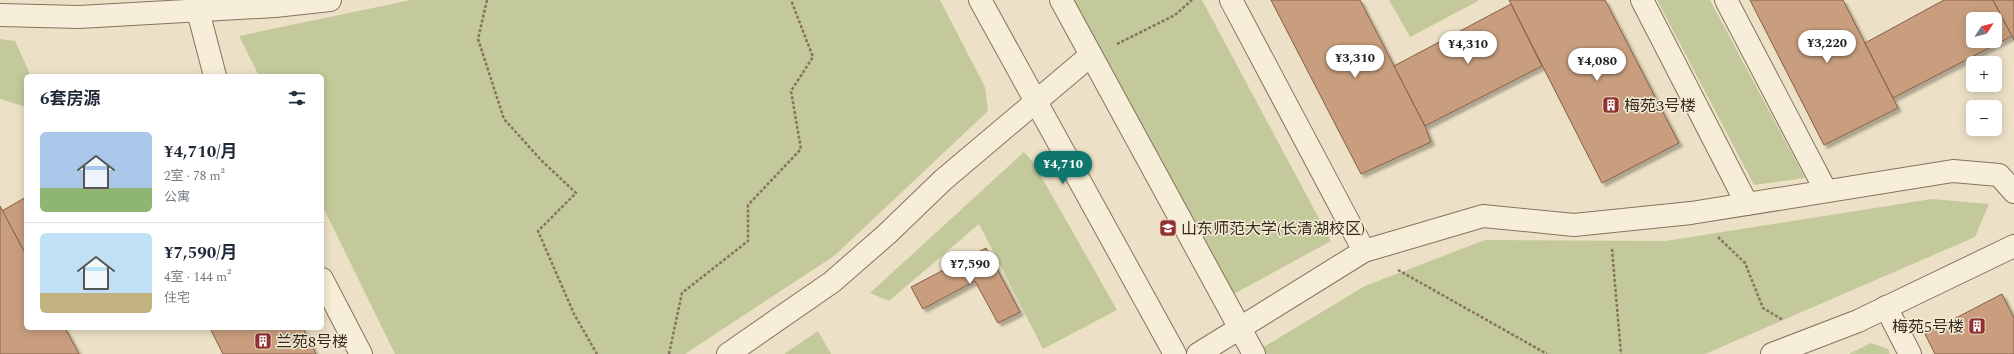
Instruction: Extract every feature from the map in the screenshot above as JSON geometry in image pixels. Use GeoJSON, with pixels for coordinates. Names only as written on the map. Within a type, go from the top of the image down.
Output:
{"type":"FeatureCollection","features":[{"type":"Feature","properties":{"kind":"street"},"geometry":{"type":"LineString","coordinates":[[0,14],[79,17],[198,5],[275,6],[330,0]]}},
{"type":"Feature","properties":{"kind":"street"},"geometry":{"type":"LineString","coordinates":[[980,0],[1175,354]]}},
{"type":"Feature","properties":{"kind":"street"},"geometry":{"type":"LineString","coordinates":[[1061,0],[1254,354]]}},
{"type":"Feature","properties":{"kind":"street"},"geometry":{"type":"LineString","coordinates":[[1231,0],[1364,251]]}},
{"type":"Feature","properties":{"kind":"street"},"geometry":{"type":"LineString","coordinates":[[1642,0],[1747,204]]}},
{"type":"Feature","properties":{"kind":"street"},"geometry":{"type":"LineString","coordinates":[[1726,0],[1826,191]]}},
{"type":"Feature","properties":{"kind":"street"},"geometry":{"type":"LineString","coordinates":[[198,5],[215,74]]}},
{"type":"Feature","properties":{"kind":"street"},"geometry":{"type":"LineString","coordinates":[[728,354],[832,282],[888,234],[943,180],[1091,55]]}},
{"type":"Feature","properties":{"kind":"street"},"geometry":{"type":"LineString","coordinates":[[1198,354],[1364,251],[1483,216],[1574,225],[1691,213],[1953,171],[1999,175],[2014,192]]}},
{"type":"Feature","properties":{"kind":"street"},"geometry":{"type":"LineString","coordinates":[[1772,354],[1817,346],[1858,321],[2014,246]]}},
{"type":"Feature","properties":{"kind":"street"},"geometry":{"type":"LineString","coordinates":[[324,283],[361,354]]}},
{"type":"Feature","properties":{"kind":"street"},"geometry":{"type":"LineString","coordinates":[[1886,307],[1910,354]]}},
{"type":"Feature","properties":{"kind":"path"},"geometry":{"type":"LineString","coordinates":[[487,0],[478,39],[504,119],[541,160],[576,193],[538,231],[574,314],[597,354]]}},
{"type":"Feature","properties":{"kind":"path"},"geometry":{"type":"LineString","coordinates":[[669,354],[682,293],[748,241],[748,206],[801,149],[791,91],[813,57],[791,0]]}},
{"type":"Feature","properties":{"kind":"path"},"geometry":{"type":"LineString","coordinates":[[1091,55],[1175,15],[1192,0]]}},
{"type":"Feature","properties":{"kind":"path"},"geometry":{"type":"LineString","coordinates":[[1691,213],[1745,263],[1763,308],[1817,346]]}},
{"type":"Feature","properties":{"kind":"path"},"geometry":{"type":"LineString","coordinates":[[1610,221],[1620,354]]}},
{"type":"Feature","properties":{"kind":"path"},"geometry":{"type":"LineString","coordinates":[[1364,251],[1547,354]]}},
{"type":"Feature","properties":{"kind":"green space"},"geometry":{"type":"Polygon","coordinates":[[[411,0],[940,0],[985,87],[988,111],[834,256],[685,354],[395,354],[324,209],[324,74],[258,74],[239,36],[411,0]]]}},
{"type":"Feature","properties":{"kind":"green space"},"geometry":{"type":"Polygon","coordinates":[[[1063,0],[1202,0],[1331,241],[1230,296],[1063,0]]]}},
{"type":"Feature","properties":{"kind":"green space"},"geometry":{"type":"Polygon","coordinates":[[[1389,0],[1477,0],[1478,1],[1410,37],[1389,0]]]}},
{"type":"Feature","properties":{"kind":"green space"},"geometry":{"type":"Polygon","coordinates":[[[1657,0],[1710,0],[1805,178],[1754,185],[1657,0]]]}},
{"type":"Feature","properties":{"kind":"green space"},"geometry":{"type":"Polygon","coordinates":[[[0,39],[15,41],[30,74],[24,74],[24,106],[0,99],[0,39]]]}},
{"type":"Feature","properties":{"kind":"green space"},"geometry":{"type":"Polygon","coordinates":[[[1024,152],[1033,162],[1117,310],[1043,349],[979,224],[889,301],[870,293],[1024,152]]]}},
{"type":"Feature","properties":{"kind":"green space"},"geometry":{"type":"Polygon","coordinates":[[[1932,199],[1989,204],[1975,237],[1705,354],[1265,354],[1262,348],[1365,286],[1485,240],[1665,241],[1932,199]]]}},
{"type":"Feature","properties":{"kind":"green space"},"geometry":{"type":"Polygon","coordinates":[[[818,331],[831,354],[784,354],[818,331]]]}},
{"type":"Feature","properties":{"kind":"green space"},"geometry":{"type":"Polygon","coordinates":[[[1871,343],[1888,349],[1890,354],[1849,354],[1871,343]]]}},
{"type":"Feature","properties":{"kind":"building"},"geometry":{"type":"Polygon","coordinates":[[[1271,0],[1360,0],[1425,126],[1431,142],[1361,174],[1271,0]]]}},
{"type":"Feature","properties":{"kind":"building","name":"梅苑3号楼"},"geometry":{"type":"Polygon","coordinates":[[[1509,0],[1605,0],[1679,143],[1602,183],[1509,0]]]}},
{"type":"Feature","properties":{"kind":"building"},"geometry":{"type":"Polygon","coordinates":[[[1750,0],[1843,0],[1898,108],[1824,145],[1750,0]]]}},
{"type":"Feature","properties":{"kind":"building"},"geometry":{"type":"Polygon","coordinates":[[[1944,0],[1993,0],[1999,12],[1966,12],[1966,48],[1989,48],[1974,56],[1966,56],[1966,60],[1893,98],[1865,43],[1944,0]]]}},
{"type":"Feature","properties":{"kind":"building"},"geometry":{"type":"Polygon","coordinates":[[[1993,0],[2014,0],[2014,40],[2002,17],[2002,12],[1999,12],[1993,0]]]}},
{"type":"Feature","properties":{"kind":"building"},"geometry":{"type":"Polygon","coordinates":[[[1511,4],[1542,66],[1425,126],[1394,66],[1511,4]]]}},
{"type":"Feature","properties":{"kind":"building"},"geometry":{"type":"Polygon","coordinates":[[[2002,17],[2012,36],[2002,41],[2002,17]]]}},
{"type":"Feature","properties":{"kind":"building"},"geometry":{"type":"Polygon","coordinates":[[[24,198],[24,251],[2,211],[24,198]]]}},
{"type":"Feature","properties":{"kind":"building"},"geometry":{"type":"Polygon","coordinates":[[[0,206],[24,251],[24,330],[66,330],[79,354],[0,354],[0,206]]]}},
{"type":"Feature","properties":{"kind":"building"},"geometry":{"type":"Polygon","coordinates":[[[986,248],[1020,312],[998,323],[975,281],[923,309],[911,287],[986,248]]]}},
{"type":"Feature","properties":{"kind":"building","name":"梅苑5号楼"},"geometry":{"type":"Polygon","coordinates":[[[2002,294],[2014,318],[2014,354],[1935,354],[1925,334],[2002,294]]]}},
{"type":"Feature","properties":{"kind":"building","name":"兰苑8号楼"},"geometry":{"type":"Polygon","coordinates":[[[211,330],[304,330],[316,354],[223,354],[211,330]]]}},
{"type":"Feature","properties":{"kind":"place","name":"梅苑3号楼"},"geometry":{"type":"Point","coordinates":[1611,105]}},
{"type":"Feature","properties":{"kind":"place","name":"山东师范大学(长清湖校区)"},"geometry":{"type":"Point","coordinates":[1168,228]}},
{"type":"Feature","properties":{"kind":"place","name":"梅苑5号楼"},"geometry":{"type":"Point","coordinates":[1977,326]}},
{"type":"Feature","properties":{"kind":"place","name":"兰苑8号楼"},"geometry":{"type":"Point","coordinates":[263,341]}}]}
